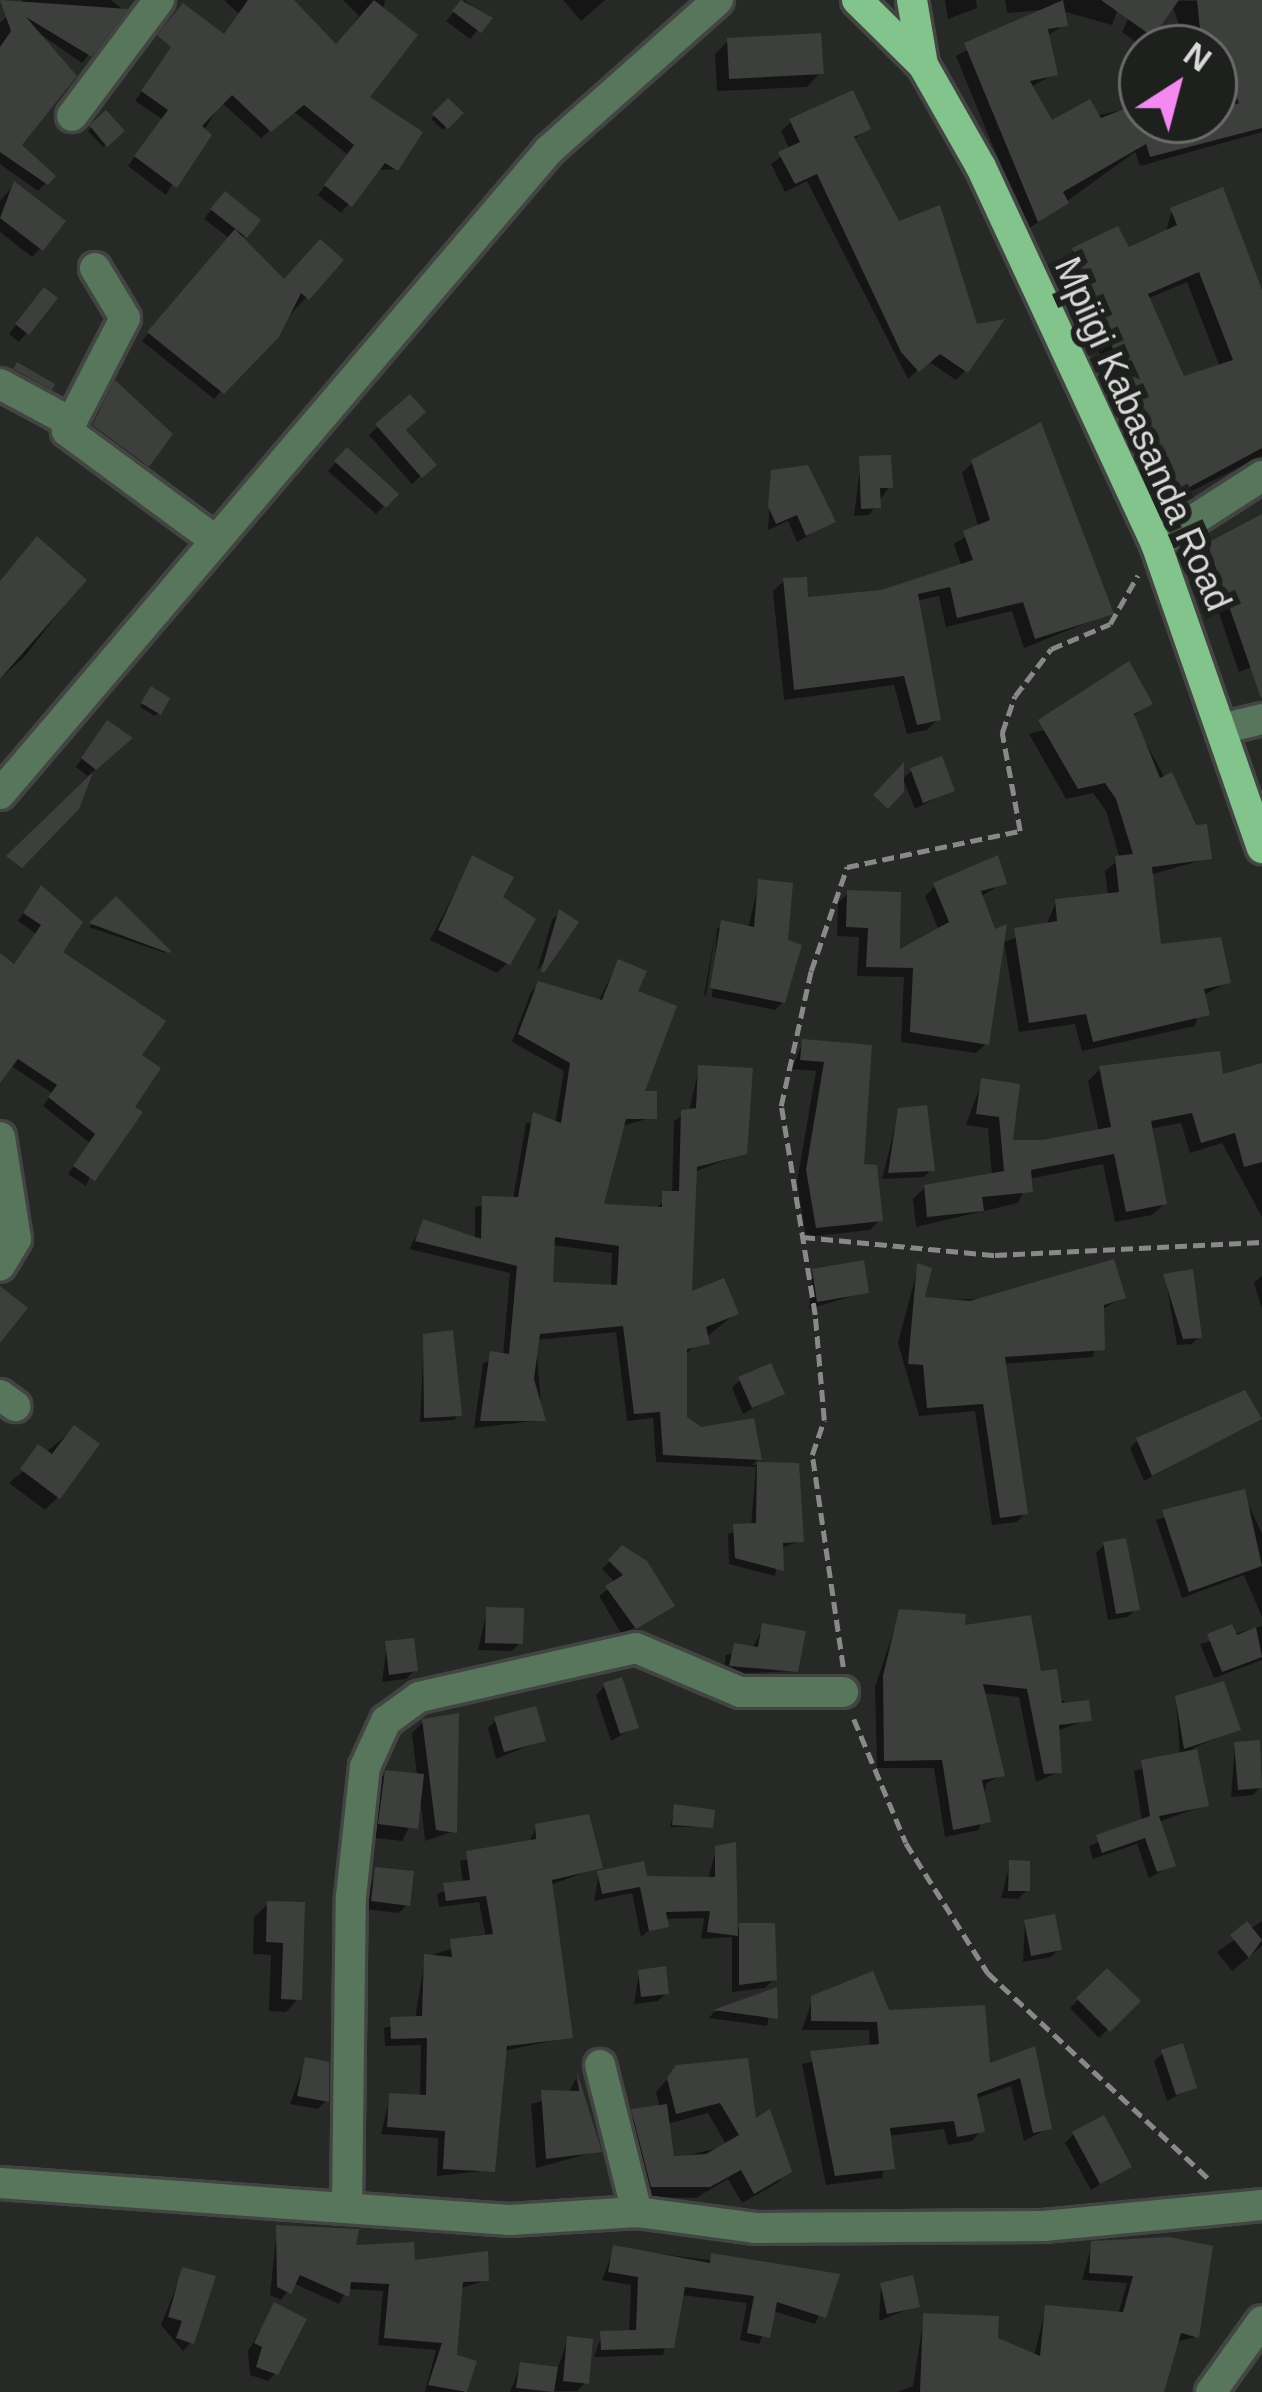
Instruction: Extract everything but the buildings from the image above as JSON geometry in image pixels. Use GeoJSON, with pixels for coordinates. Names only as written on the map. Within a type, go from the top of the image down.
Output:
{"type":"FeatureCollection","features":[{"type":"Feature","properties":{"kind":"main road","name":"Mpiigi Kabasanda Road"},"geometry":{"type":"LineString","coordinates":[[857,0],[923,65]]}},
{"type":"Feature","properties":{"kind":"main road","name":"Mpiigi Kabasanda Road"},"geometry":{"type":"LineString","coordinates":[[912,0],[923,65],[1156,544],[1262,848]]}},
{"type":"Feature","properties":{"kind":"street"},"geometry":{"type":"LineString","coordinates":[[72,116],[159,0]]}},
{"type":"Feature","properties":{"kind":"street"},"geometry":{"type":"LineString","coordinates":[[4,784],[549,150],[718,0]]}},
{"type":"Feature","properties":{"kind":"street"},"geometry":{"type":"LineString","coordinates":[[65,419],[122,333],[125,318],[95,268]]}},
{"type":"Feature","properties":{"kind":"street"},"geometry":{"type":"LineString","coordinates":[[0,384],[65,419],[212,538]]}},
{"type":"Feature","properties":{"kind":"street"},"geometry":{"type":"LineString","coordinates":[[1156,544],[1262,476]]}},
{"type":"Feature","properties":{"kind":"street"},"geometry":{"type":"LineString","coordinates":[[1221,729],[1262,719]]}},
{"type":"Feature","properties":{"kind":"street"},"geometry":{"type":"LineString","coordinates":[[0,1137],[16,1239],[0,1266]]}},
{"type":"Feature","properties":{"kind":"street"},"geometry":{"type":"LineString","coordinates":[[346,2208],[351,1897],[365,1767],[386,1721],[419,1697],[636,1648],[740,1692],[843,1693]]}},
{"type":"Feature","properties":{"kind":"street"},"geometry":{"type":"LineString","coordinates":[[600,2066],[637,2212]]}},
{"type":"Feature","properties":{"kind":"street"},"geometry":{"type":"LineString","coordinates":[[0,2183],[510,2220],[637,2212],[755,2228],[1044,2226],[1247,2204]]}},
{"type":"Feature","properties":{"kind":"street"},"geometry":{"type":"LineString","coordinates":[[1211,2392],[1262,2321]]}},
{"type":"Feature","properties":{"kind":"path"},"geometry":{"type":"LineString","coordinates":[[1156,544],[1110,624],[1051,649],[1015,696],[1002,733],[1020,832],[837,877],[782,1106],[824,1420],[812,1455],[843,1693],[906,1843],[988,1973],[1247,2204]]}},
{"type":"Feature","properties":{"kind":"path"},"geometry":{"type":"LineString","coordinates":[[803,1237],[995,1255],[1262,1242]]}}]}
